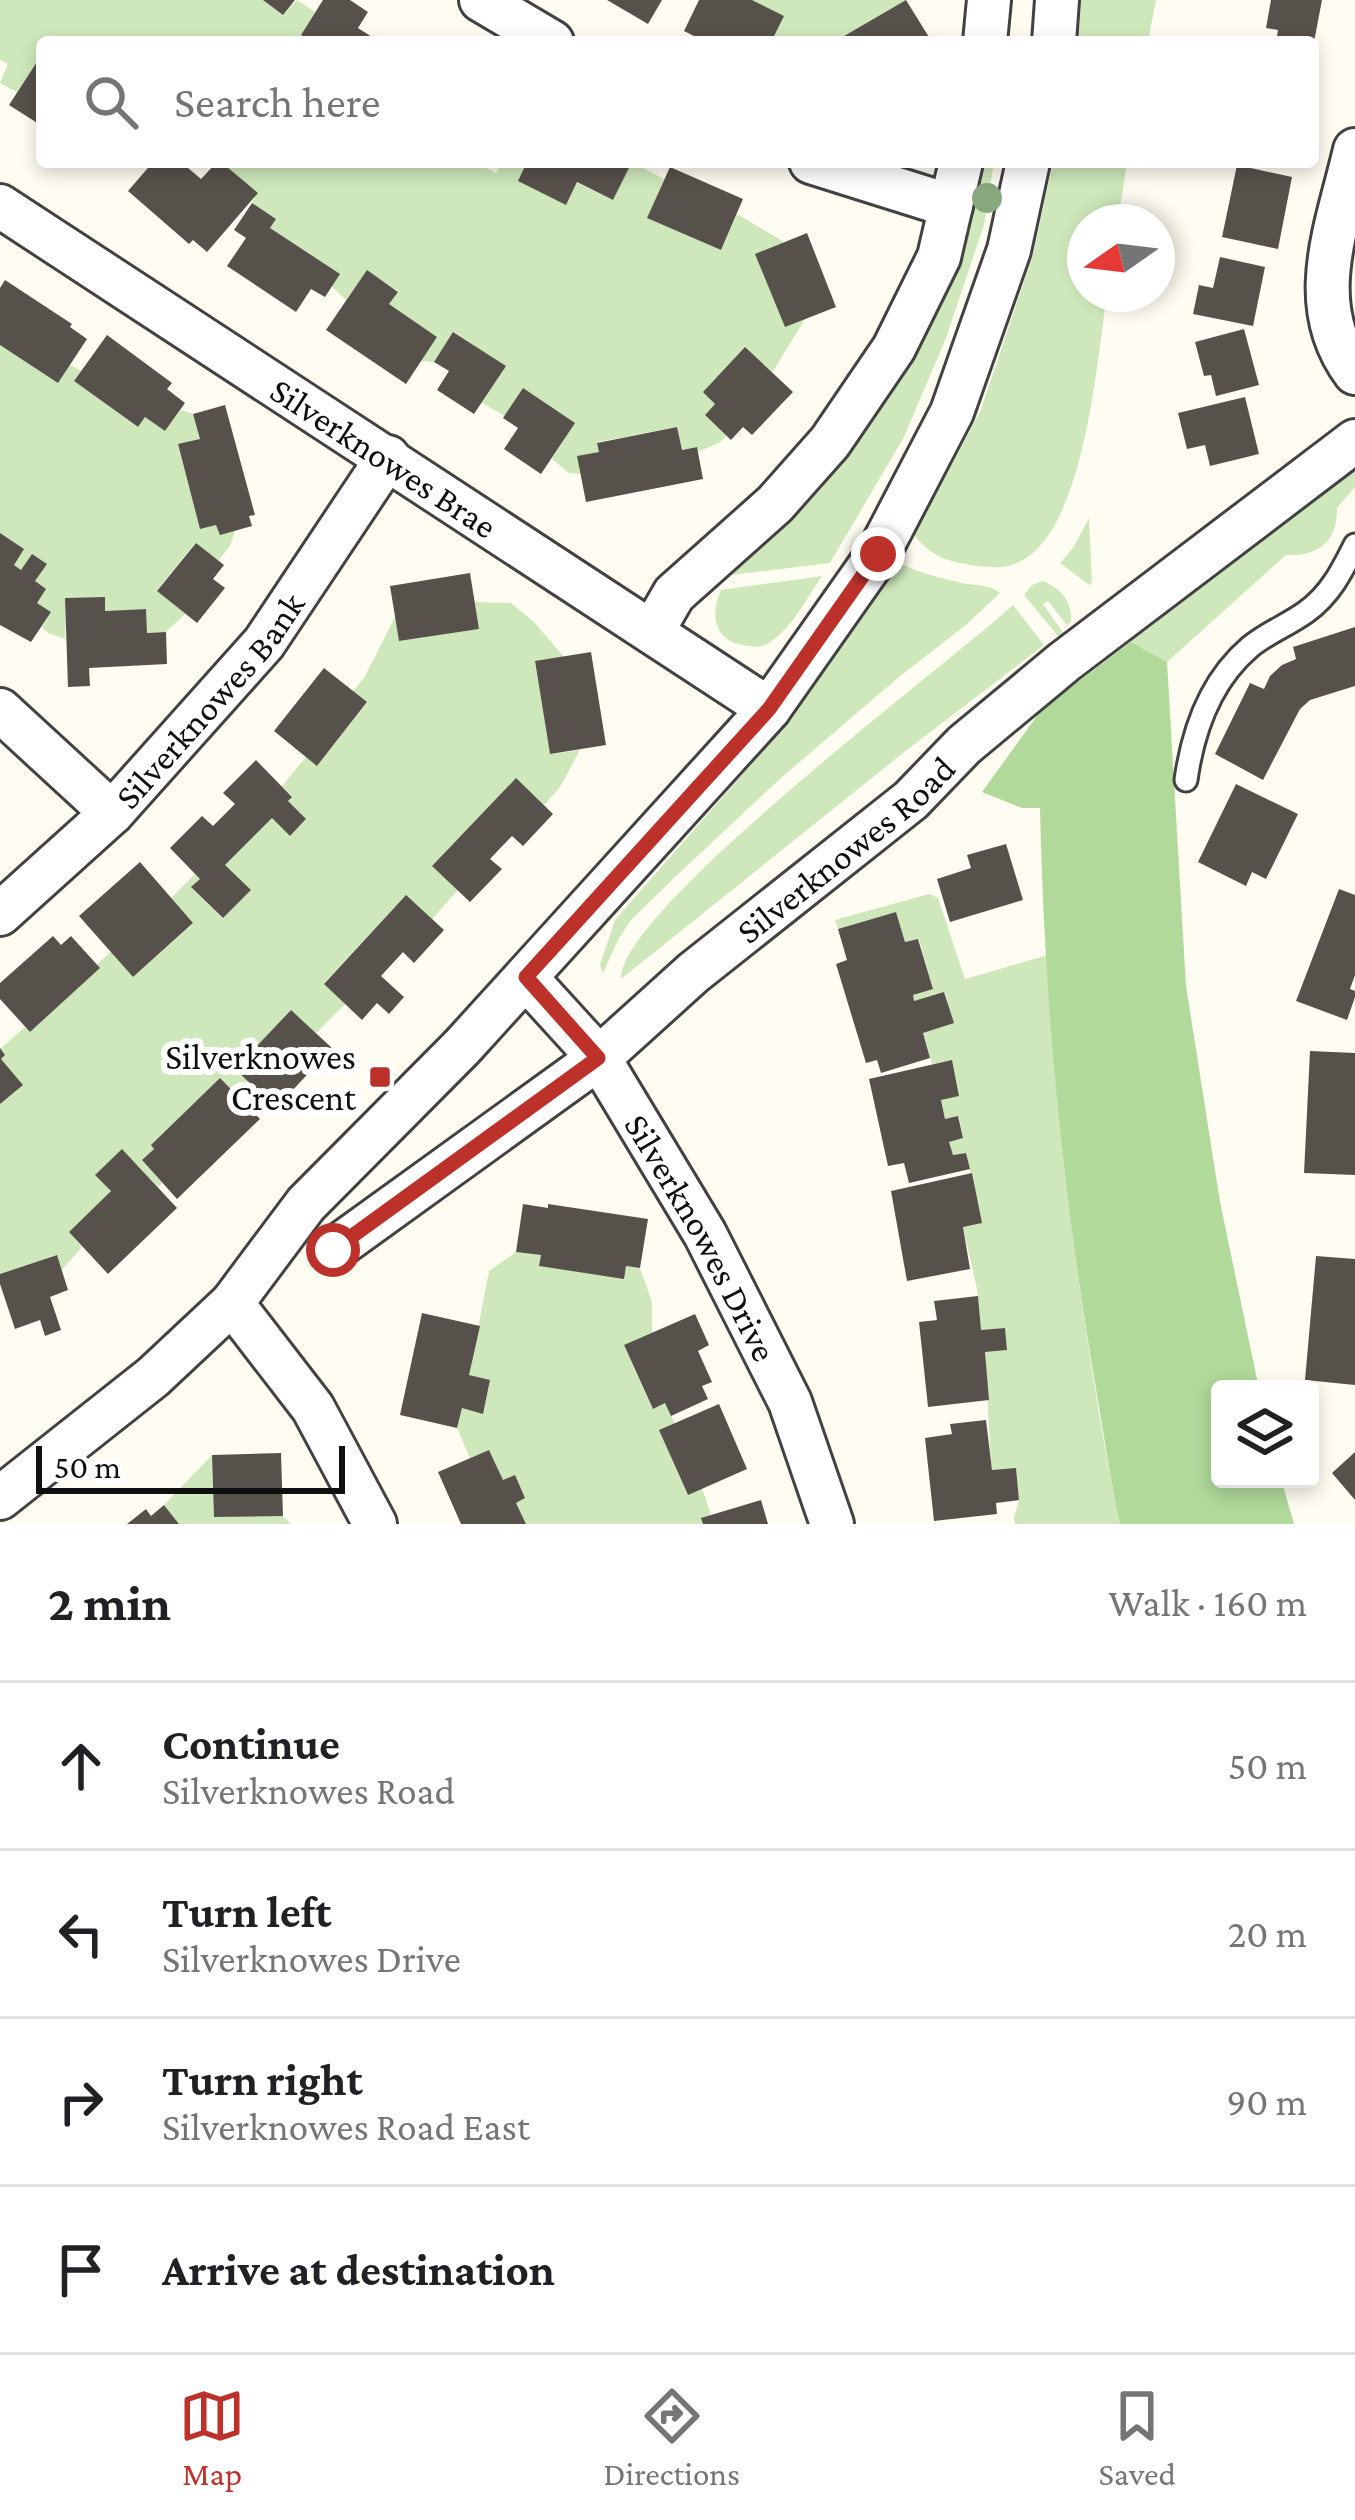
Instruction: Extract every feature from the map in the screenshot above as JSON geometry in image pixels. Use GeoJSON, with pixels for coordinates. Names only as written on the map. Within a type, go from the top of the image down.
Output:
{"type":"FeatureCollection","features":[{"type":"Feature","properties":{"kind":"street"},"geometry":{"type":"LineString","coordinates":[[481,0],[542,36]]}},
{"type":"Feature","properties":{"kind":"street"},"geometry":{"type":"LineString","coordinates":[[986,36],[989,0]]}},
{"type":"Feature","properties":{"kind":"street"},"geometry":{"type":"LineString","coordinates":[[1054,36],[1057,0]]}},
{"type":"Feature","properties":{"kind":"street"},"geometry":{"type":"LineString","coordinates":[[1355,150],[1326,293],[1334,339],[1355,373]]}},
{"type":"Feature","properties":{"kind":"street"},"geometry":{"type":"LineString","coordinates":[[830,168],[951,206]]}},
{"type":"Feature","properties":{"kind":"street"},"geometry":{"type":"LineString","coordinates":[[652,632],[674,594],[775,504],[830,442],[894,348],[939,257],[960,168]]}},
{"type":"Feature","properties":{"kind":"street"},"geometry":{"type":"LineString","coordinates":[[0,1498],[153,1377],[232,1303],[306,1204],[462,1047],[769,709],[878,554],[952,412],[1009,250],[1027,168]]}},
{"type":"Feature","properties":{"kind":"street","name":"Silverknowes Brae"},"geometry":{"type":"LineString","coordinates":[[0,206],[769,709]]}},
{"type":"Feature","properties":{"kind":"street","name":"Silverknowes Road"},"geometry":{"type":"LineString","coordinates":[[333,1250],[598,1058],[693,973],[911,800],[964,746],[1064,662],[1355,441]]}},
{"type":"Feature","properties":{"kind":"street","name":"Silverknowes Bank"},"geometry":{"type":"LineString","coordinates":[[0,914],[112,813],[264,643],[388,457]]}},
{"type":"Feature","properties":{"kind":"street"},"geometry":{"type":"LineString","coordinates":[[0,710],[112,813]]}},
{"type":"Feature","properties":{"kind":"street","name":"Silverknowes Drive"},"geometry":{"type":"LineString","coordinates":[[526,977],[598,1058],[705,1234],[790,1402],[832,1524]]}},
{"type":"Feature","properties":{"kind":"street"},"geometry":{"type":"LineString","coordinates":[[232,1303],[314,1408],[375,1524]]}},
{"type":"Feature","properties":{"kind":"lane"},"geometry":{"type":"LineString","coordinates":[[1186,780],[1190,748],[1216,688],[1250,647],[1323,598],[1355,545]]}},
{"type":"Feature","properties":{"kind":"green space"},"geometry":{"type":"Polygon","coordinates":[[[0,0],[263,0],[283,15],[297,0],[315,12],[303,36],[36,36],[36,63],[17,92],[0,83],[8,64],[0,60],[0,0]]]}},
{"type":"Feature","properties":{"kind":"green space"},"geometry":{"type":"Polygon","coordinates":[[[752,0],[906,0],[844,36],[773,36],[783,16],[752,0]]]}},
{"type":"Feature","properties":{"kind":"green space"},"geometry":{"type":"Polygon","coordinates":[[[1078,0],[1156,0],[1149,36],[1074,36],[1078,0]]]}},
{"type":"Feature","properties":{"kind":"green space"},"geometry":{"type":"Polygon","coordinates":[[[228,168],[487,168],[496,173],[499,168],[533,168],[566,204],[577,183],[613,200],[629,168],[643,168],[664,179],[648,218],[721,250],[737,214],[784,242],[756,255],[785,326],[805,319],[772,373],[745,348],[704,392],[715,404],[705,415],[727,436],[719,443],[697,452],[696,447],[682,450],[676,427],[598,442],[599,452],[578,456],[580,474],[569,473],[552,459],[574,423],[505,416],[482,403],[505,366],[454,332],[434,362],[421,361],[437,337],[389,304],[398,291],[367,271],[346,300],[270,228],[276,219],[252,203],[257,193],[228,168]]]}},
{"type":"Feature","properties":{"kind":"green space"},"geometry":{"type":"Polygon","coordinates":[[[979,168],[993,168],[984,225],[946,338],[904,437],[830,563],[722,576],[953,264],[974,201],[979,168]]]}},
{"type":"Feature","properties":{"kind":"green space"},"geometry":{"type":"Polygon","coordinates":[[[1052,168],[1126,168],[1121,204],[1067,204],[1067,312],[1104,312],[1092,401],[1072,485],[1057,521],[1038,548],[1005,567],[942,558],[914,535],[980,412],[1033,255],[1052,168]]]}},
{"type":"Feature","properties":{"kind":"green space"},"geometry":{"type":"Polygon","coordinates":[[[0,345],[81,371],[74,381],[137,427],[145,417],[165,431],[181,410],[193,414],[200,439],[178,445],[200,528],[216,525],[235,531],[218,561],[195,543],[157,590],[185,614],[166,632],[147,633],[146,609],[105,611],[104,597],[66,599],[65,639],[42,627],[51,612],[37,603],[35,581],[46,564],[21,570],[14,565],[23,549],[0,533],[0,345]]]}},
{"type":"Feature","properties":{"kind":"green space"},"geometry":{"type":"Polygon","coordinates":[[[1355,462],[1355,487],[1337,508],[1334,530],[1324,545],[1308,553],[1286,555],[1167,662],[1131,642],[1130,637],[1355,462]]]}},
{"type":"Feature","properties":{"kind":"green space"},"geometry":{"type":"Polygon","coordinates":[[[1089,518],[1092,582],[1089,585],[1060,563],[1089,518]]]}},
{"type":"Feature","properties":{"kind":"green space"},"geometry":{"type":"Polygon","coordinates":[[[904,565],[1000,593],[782,777],[674,878],[631,920],[603,973],[600,965],[615,920],[741,776],[895,569],[904,565]]]}},
{"type":"Feature","properties":{"kind":"green space"},"geometry":{"type":"Polygon","coordinates":[[[822,576],[791,622],[765,645],[737,644],[718,627],[721,590],[822,576]]]}},
{"type":"Feature","properties":{"kind":"green space"},"geometry":{"type":"Polygon","coordinates":[[[1043,581],[1068,602],[1071,622],[1067,625],[1048,601],[1043,604],[1064,634],[1058,636],[1024,595],[1043,581]]]}},
{"type":"Feature","properties":{"kind":"green space"},"geometry":{"type":"Polygon","coordinates":[[[475,602],[511,603],[564,657],[535,662],[550,754],[580,750],[560,787],[544,805],[515,779],[433,865],[458,890],[432,919],[405,896],[324,983],[345,1004],[316,1033],[291,1010],[236,1069],[249,1082],[236,1095],[220,1079],[152,1145],[154,1149],[142,1160],[162,1183],[158,1187],[122,1150],[96,1174],[111,1191],[69,1232],[82,1247],[62,1270],[56,1255],[0,1274],[0,1104],[22,1084],[1,1059],[5,1055],[0,1049],[25,1027],[30,1032],[99,969],[97,964],[111,952],[133,977],[193,924],[171,898],[195,874],[200,879],[192,888],[222,918],[250,891],[225,865],[272,818],[290,835],[306,820],[288,801],[292,796],[282,786],[306,757],[318,765],[367,703],[353,691],[395,617],[400,641],[478,629],[475,602]]]}},
{"type":"Feature","properties":{"kind":"green space"},"geometry":{"type":"Polygon","coordinates":[[[1013,605],[1044,645],[621,979],[635,945],[728,845],[1013,605]]]}},
{"type":"Feature","properties":{"kind":"green space"},"geometry":{"type":"Polygon","coordinates":[[[1131,642],[1167,662],[1186,986],[1220,1202],[1257,1380],[1211,1380],[1211,1488],[1284,1488],[1294,1524],[1120,1524],[1084,1317],[1065,1172],[1051,1027],[1040,808],[1022,808],[982,792],[1042,709],[1131,642]]]}},
{"type":"Feature","properties":{"kind":"green space"},"geometry":{"type":"Polygon","coordinates":[[[929,894],[938,898],[965,979],[1048,955],[1070,1211],[1120,1524],[1015,1524],[1016,1469],[992,1470],[985,1352],[1007,1350],[1005,1329],[981,1330],[963,1227],[981,1222],[966,1153],[953,1155],[949,1142],[963,1138],[959,1117],[945,1119],[941,1100],[959,1095],[952,1061],[932,1064],[923,1033],[953,1023],[945,993],[914,1001],[913,995],[933,988],[919,939],[905,942],[896,912],[838,929],[835,920],[929,894]]]}},
{"type":"Feature","properties":{"kind":"green space"},"geometry":{"type":"Polygon","coordinates":[[[516,1252],[541,1255],[540,1266],[623,1278],[626,1266],[640,1268],[652,1302],[652,1333],[624,1346],[652,1408],[665,1403],[675,1424],[660,1431],[687,1494],[702,1488],[711,1515],[702,1518],[703,1524],[526,1524],[516,1503],[525,1498],[515,1476],[503,1480],[489,1450],[470,1458],[457,1428],[462,1408],[483,1413],[490,1381],[469,1375],[489,1271],[516,1252]]]}},
{"type":"Feature","properties":{"kind":"green space"},"geometry":{"type":"Polygon","coordinates":[[[212,1455],[214,1517],[283,1516],[291,1524],[179,1524],[164,1505],[212,1455]]]}},
{"type":"Feature","properties":{"kind":"building"},"geometry":{"type":"Polygon","coordinates":[[[263,0],[295,0],[283,15],[263,0]]]}},
{"type":"Feature","properties":{"kind":"building"},"geometry":{"type":"Polygon","coordinates":[[[323,0],[350,0],[368,12],[358,28],[371,36],[301,35],[323,0]]]}},
{"type":"Feature","properties":{"kind":"building"},"geometry":{"type":"Polygon","coordinates":[[[607,0],[662,0],[648,24],[607,0]]]}},
{"type":"Feature","properties":{"kind":"building"},"geometry":{"type":"Polygon","coordinates":[[[699,0],[752,0],[784,16],[774,36],[694,36],[684,31],[699,0]]]}},
{"type":"Feature","properties":{"kind":"building"},"geometry":{"type":"Polygon","coordinates":[[[906,0],[928,36],[844,36],[906,0]]]}},
{"type":"Feature","properties":{"kind":"building"},"geometry":{"type":"Polygon","coordinates":[[[1271,0],[1322,0],[1315,36],[1277,36],[1278,30],[1266,28],[1271,0]]]}},
{"type":"Feature","properties":{"kind":"building"},"geometry":{"type":"Polygon","coordinates":[[[36,63],[36,122],[9,105],[36,63]]]}},
{"type":"Feature","properties":{"kind":"building"},"geometry":{"type":"Polygon","coordinates":[[[148,168],[188,168],[201,179],[211,168],[228,168],[258,193],[207,252],[193,240],[189,244],[128,191],[148,168]]]}},
{"type":"Feature","properties":{"kind":"building"},"geometry":{"type":"Polygon","coordinates":[[[524,168],[629,168],[613,200],[577,182],[566,205],[518,181],[524,168]]]}},
{"type":"Feature","properties":{"kind":"building"},"geometry":{"type":"Polygon","coordinates":[[[670,168],[743,199],[721,250],[647,218],[670,168]]]}},
{"type":"Feature","properties":{"kind":"building"},"geometry":{"type":"Polygon","coordinates":[[[1236,168],[1292,177],[1278,249],[1222,237],[1236,168]]]}},
{"type":"Feature","properties":{"kind":"building"},"geometry":{"type":"Polygon","coordinates":[[[252,203],[276,219],[270,228],[340,274],[325,297],[311,289],[296,312],[227,266],[246,238],[234,230],[252,203]]]}},
{"type":"Feature","properties":{"kind":"building"},"geometry":{"type":"Polygon","coordinates":[[[807,233],[836,307],[785,327],[755,254],[807,233]]]}},
{"type":"Feature","properties":{"kind":"building"},"geometry":{"type":"Polygon","coordinates":[[[1220,257],[1265,267],[1253,326],[1193,314],[1199,285],[1213,288],[1220,257]]]}},
{"type":"Feature","properties":{"kind":"building"},"geometry":{"type":"Polygon","coordinates":[[[367,270],[398,292],[389,304],[437,337],[406,384],[326,330],[367,270]]]}},
{"type":"Feature","properties":{"kind":"building"},"geometry":{"type":"Polygon","coordinates":[[[5,280],[87,339],[58,383],[0,345],[0,288],[5,280]]]}},
{"type":"Feature","properties":{"kind":"building"},"geometry":{"type":"Polygon","coordinates":[[[1244,329],[1259,385],[1216,396],[1211,375],[1204,376],[1195,342],[1244,329]]]}},
{"type":"Feature","properties":{"kind":"building"},"geometry":{"type":"Polygon","coordinates":[[[453,332],[506,366],[474,414],[437,390],[449,371],[434,362],[453,332]]]}},
{"type":"Feature","properties":{"kind":"building"},"geometry":{"type":"Polygon","coordinates":[[[107,335],[172,383],[167,389],[185,403],[165,431],[145,417],[138,427],[74,381],[107,335]]]}},
{"type":"Feature","properties":{"kind":"building"},"geometry":{"type":"Polygon","coordinates":[[[745,347],[793,392],[752,435],[743,427],[731,440],[705,415],[715,404],[703,392],[745,347]]]}},
{"type":"Feature","properties":{"kind":"building"},"geometry":{"type":"Polygon","coordinates":[[[523,388],[575,423],[541,474],[504,449],[518,428],[503,418],[523,388]]]}},
{"type":"Feature","properties":{"kind":"building"},"geometry":{"type":"Polygon","coordinates":[[[1245,397],[1259,454],[1210,466],[1205,445],[1187,449],[1178,413],[1245,397]]]}},
{"type":"Feature","properties":{"kind":"building"},"geometry":{"type":"Polygon","coordinates":[[[225,405],[255,515],[249,516],[252,526],[220,535],[216,525],[200,529],[178,444],[200,439],[193,414],[225,405]]]}},
{"type":"Feature","properties":{"kind":"building"},"geometry":{"type":"Polygon","coordinates":[[[677,427],[682,450],[697,447],[703,479],[586,502],[577,456],[599,452],[597,443],[677,427]]]}},
{"type":"Feature","properties":{"kind":"building"},"geometry":{"type":"Polygon","coordinates":[[[0,533],[24,549],[14,565],[21,570],[32,554],[47,564],[35,581],[46,589],[37,603],[51,612],[31,642],[0,625],[0,533]]]}},
{"type":"Feature","properties":{"kind":"building"},"geometry":{"type":"Polygon","coordinates":[[[196,543],[224,565],[213,579],[225,588],[197,623],[157,591],[196,543]]]}},
{"type":"Feature","properties":{"kind":"building"},"geometry":{"type":"Polygon","coordinates":[[[470,573],[479,629],[399,641],[390,586],[470,573]]]}},
{"type":"Feature","properties":{"kind":"building"},"geometry":{"type":"Polygon","coordinates":[[[105,597],[105,611],[146,609],[147,633],[166,632],[167,664],[89,668],[90,686],[68,687],[65,598],[105,597]]]}},
{"type":"Feature","properties":{"kind":"building"},"geometry":{"type":"Polygon","coordinates":[[[1355,627],[1355,686],[1310,700],[1300,709],[1263,780],[1215,754],[1250,683],[1264,689],[1270,676],[1296,659],[1293,647],[1355,627]]]}},
{"type":"Feature","properties":{"kind":"building"},"geometry":{"type":"Polygon","coordinates":[[[591,652],[606,745],[550,754],[535,661],[591,652]]]}},
{"type":"Feature","properties":{"kind":"building"},"geometry":{"type":"Polygon","coordinates":[[[324,668],[367,702],[317,766],[274,731],[324,668]]]}},
{"type":"Feature","properties":{"kind":"building"},"geometry":{"type":"Polygon","coordinates":[[[256,760],[306,819],[290,836],[272,818],[225,865],[251,890],[223,918],[191,887],[200,879],[170,848],[202,816],[213,826],[235,804],[223,793],[256,760]]]}},
{"type":"Feature","properties":{"kind":"building"},"geometry":{"type":"Polygon","coordinates":[[[516,778],[553,814],[523,846],[512,836],[490,859],[502,869],[470,902],[432,866],[516,778]]]}},
{"type":"Feature","properties":{"kind":"building"},"geometry":{"type":"Polygon","coordinates":[[[1236,784],[1298,814],[1266,879],[1252,872],[1246,886],[1198,862],[1236,784]]]}},
{"type":"Feature","properties":{"kind":"building"},"geometry":{"type":"Polygon","coordinates":[[[1006,844],[1023,900],[950,922],[937,879],[971,868],[967,855],[1006,844]]]}},
{"type":"Feature","properties":{"kind":"building"},"geometry":{"type":"Polygon","coordinates":[[[140,862],[193,923],[133,977],[79,916],[140,862]]]}},
{"type":"Feature","properties":{"kind":"building"},"geometry":{"type":"Polygon","coordinates":[[[1339,889],[1355,895],[1355,975],[1350,989],[1355,997],[1347,1020],[1296,1001],[1339,889]]]}},
{"type":"Feature","properties":{"kind":"building"},"geometry":{"type":"Polygon","coordinates":[[[406,895],[444,930],[414,963],[403,952],[381,976],[404,997],[389,1014],[377,1003],[362,1020],[324,984],[406,895]]]}},
{"type":"Feature","properties":{"kind":"building"},"geometry":{"type":"Polygon","coordinates":[[[896,912],[905,942],[918,939],[933,989],[913,995],[914,1001],[944,992],[954,1023],[923,1033],[930,1058],[881,1073],[877,1060],[866,1063],[836,964],[847,960],[838,929],[896,912]]]}},
{"type":"Feature","properties":{"kind":"building"},"geometry":{"type":"Polygon","coordinates":[[[53,936],[61,945],[71,936],[100,968],[30,1032],[0,999],[0,983],[53,936]]]}},
{"type":"Feature","properties":{"kind":"building"},"geometry":{"type":"Polygon","coordinates":[[[291,1010],[332,1048],[276,1108],[235,1069],[291,1010]]]}},
{"type":"Feature","properties":{"kind":"building"},"geometry":{"type":"Polygon","coordinates":[[[0,1048],[5,1055],[1,1059],[23,1085],[0,1104],[0,1048]]]}},
{"type":"Feature","properties":{"kind":"building"},"geometry":{"type":"Polygon","coordinates":[[[1310,1051],[1355,1053],[1355,1175],[1304,1173],[1310,1051]]]}},
{"type":"Feature","properties":{"kind":"building"},"geometry":{"type":"Polygon","coordinates":[[[952,1060],[959,1096],[941,1100],[945,1119],[958,1116],[963,1138],[949,1142],[953,1155],[966,1153],[970,1169],[909,1183],[904,1163],[888,1166],[869,1079],[952,1060]]]}},
{"type":"Feature","properties":{"kind":"building"},"geometry":{"type":"Polygon","coordinates":[[[220,1078],[260,1119],[177,1199],[142,1160],[154,1149],[151,1145],[220,1078]]]}},
{"type":"Feature","properties":{"kind":"building"},"geometry":{"type":"Polygon","coordinates":[[[122,1149],[177,1208],[108,1274],[69,1232],[111,1191],[95,1175],[122,1149]]]}},
{"type":"Feature","properties":{"kind":"building"},"geometry":{"type":"Polygon","coordinates":[[[972,1173],[982,1223],[963,1227],[970,1269],[907,1281],[891,1191],[972,1173]]]}},
{"type":"Feature","properties":{"kind":"building"},"geometry":{"type":"Polygon","coordinates":[[[523,1204],[648,1219],[640,1268],[626,1266],[624,1279],[539,1266],[541,1255],[516,1252],[523,1204]]]}},
{"type":"Feature","properties":{"kind":"building"},"geometry":{"type":"Polygon","coordinates":[[[57,1255],[68,1290],[50,1297],[61,1330],[45,1336],[40,1320],[15,1329],[0,1274],[57,1255]]]}},
{"type":"Feature","properties":{"kind":"building"},"geometry":{"type":"Polygon","coordinates":[[[1316,1256],[1355,1259],[1355,1385],[1305,1380],[1316,1256]]]}},
{"type":"Feature","properties":{"kind":"building"},"geometry":{"type":"Polygon","coordinates":[[[978,1296],[981,1330],[1005,1328],[1007,1350],[985,1352],[989,1400],[928,1407],[919,1322],[937,1320],[934,1301],[978,1296]]]}},
{"type":"Feature","properties":{"kind":"building"},"geometry":{"type":"Polygon","coordinates":[[[422,1313],[480,1326],[469,1375],[490,1380],[483,1414],[462,1408],[457,1428],[400,1415],[422,1313]]]}},
{"type":"Feature","properties":{"kind":"building"},"geometry":{"type":"Polygon","coordinates":[[[695,1314],[709,1345],[698,1351],[712,1382],[702,1386],[708,1399],[671,1416],[665,1403],[653,1409],[624,1345],[695,1314]]]}},
{"type":"Feature","properties":{"kind":"building"},"geometry":{"type":"Polygon","coordinates":[[[719,1404],[747,1469],[688,1495],[659,1430],[719,1404]]]}},
{"type":"Feature","properties":{"kind":"building"},"geometry":{"type":"Polygon","coordinates":[[[986,1420],[992,1470],[1016,1468],[1019,1500],[996,1503],[997,1514],[934,1521],[925,1438],[952,1434],[950,1424],[986,1420]]]}},
{"type":"Feature","properties":{"kind":"building"},"geometry":{"type":"Polygon","coordinates":[[[489,1450],[503,1480],[515,1475],[525,1498],[516,1503],[526,1524],[461,1524],[438,1472],[489,1450]]]}},
{"type":"Feature","properties":{"kind":"building"},"geometry":{"type":"Polygon","coordinates":[[[1355,1452],[1355,1500],[1332,1473],[1355,1452]]]}},
{"type":"Feature","properties":{"kind":"building"},"geometry":{"type":"Polygon","coordinates":[[[281,1453],[283,1516],[214,1517],[212,1455],[281,1453]]]}},
{"type":"Feature","properties":{"kind":"building"},"geometry":{"type":"Polygon","coordinates":[[[761,1500],[768,1524],[703,1524],[701,1518],[761,1500]]]}},
{"type":"Feature","properties":{"kind":"building"},"geometry":{"type":"Polygon","coordinates":[[[164,1505],[179,1524],[127,1524],[146,1509],[151,1516],[164,1505]]]}},
{"type":"Feature","properties":{"kind":"place","name":"Silverknowes Crescent"},"geometry":{"type":"Point","coordinates":[380,1077]}},
{"type":"Feature","properties":{"kind":"route"},"geometry":{"type":"LineString","coordinates":[[333,1250],[598,1058],[526,977],[769,709],[878,554]]}}]}
